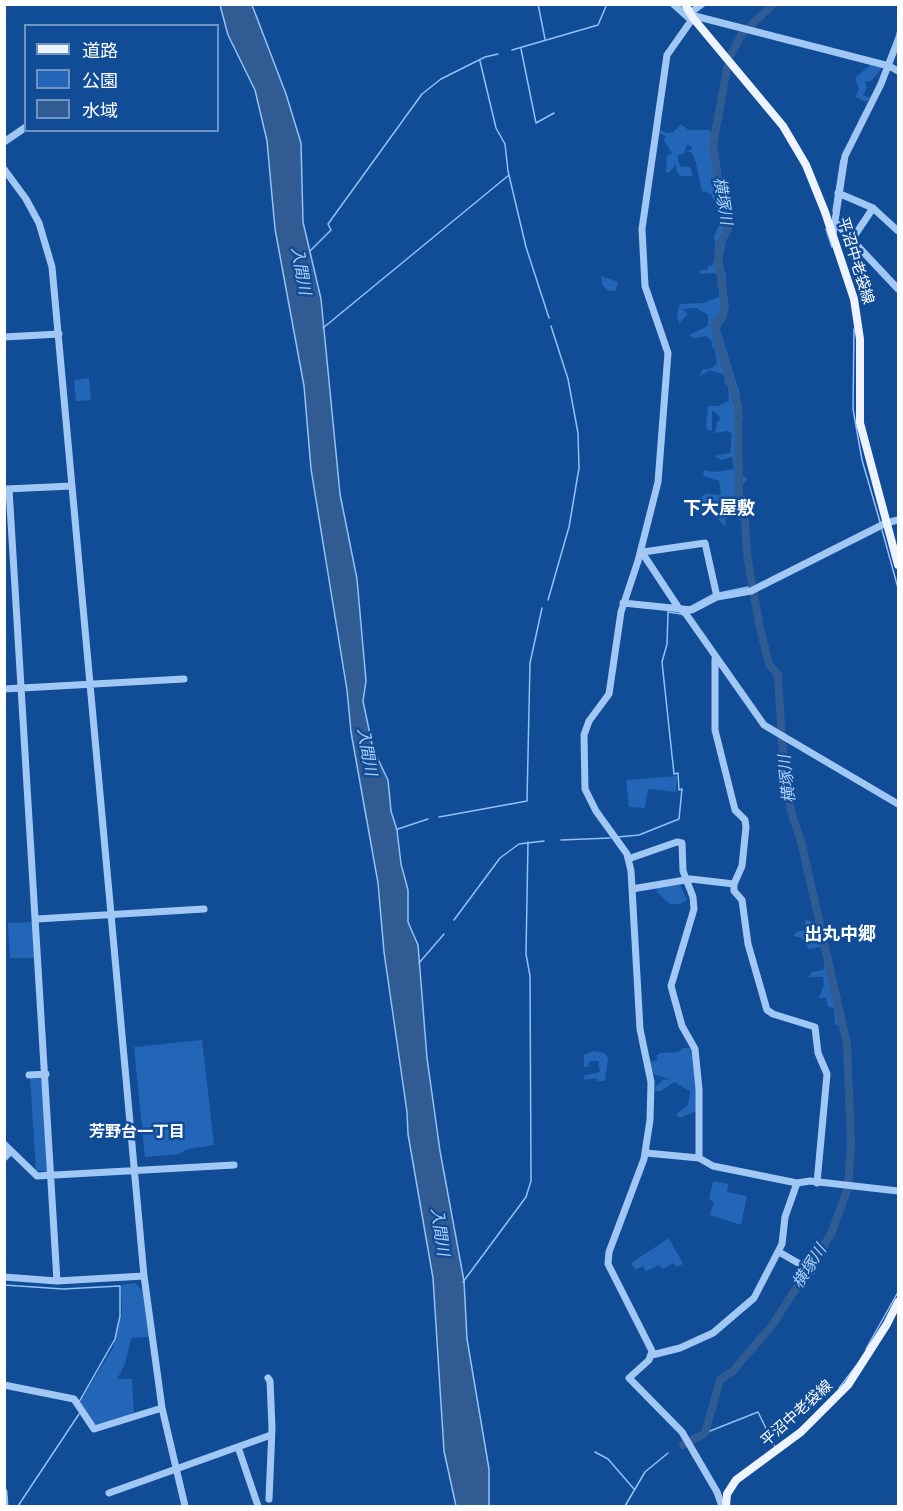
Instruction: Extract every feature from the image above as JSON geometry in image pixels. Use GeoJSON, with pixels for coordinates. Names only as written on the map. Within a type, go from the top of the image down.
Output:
{"type":"FeatureCollection","features":[{"type":"Feature","properties":{"kind":"main road","name":"平沼中老袋線"},"geometry":{"type":"LineString","coordinates":[[685,4],[691,17],[783,126],[812,178],[833,234],[858,319],[860,423],[898,565]]}},
{"type":"Feature","properties":{"kind":"main road","name":"平沼中老袋線"},"geometry":{"type":"LineString","coordinates":[[723,1503],[736,1480],[801,1432],[848,1385],[898,1302]]}},
{"type":"Feature","properties":{"kind":"street"},"geometry":{"type":"LineString","coordinates":[[673,4],[691,17],[889,66],[898,71]]}},
{"type":"Feature","properties":{"kind":"street"},"geometry":{"type":"LineString","coordinates":[[652,1355],[610,1271],[608,1258],[646,1153],[651,1082],[640,1029],[632,889],[628,859],[596,811],[585,789],[584,735],[590,721],[609,694],[623,603],[642,551],[658,482],[668,366],[665,343],[643,276],[642,229],[667,55],[702,4]]}},
{"type":"Feature","properties":{"kind":"street"},"geometry":{"type":"LineString","coordinates":[[833,234],[837,224],[838,194],[845,156],[889,66],[898,40]]}},
{"type":"Feature","properties":{"kind":"street"},"geometry":{"type":"LineString","coordinates":[[4,142],[24,128]]}},
{"type":"Feature","properties":{"kind":"street"},"geometry":{"type":"LineString","coordinates":[[4,169],[26,199],[44,236],[52,267],[144,1276],[162,1408],[185,1506]]}},
{"type":"Feature","properties":{"kind":"street"},"geometry":{"type":"LineString","coordinates":[[838,194],[873,208],[898,231]]}},
{"type":"Feature","properties":{"kind":"street"},"geometry":{"type":"LineString","coordinates":[[851,241],[873,208]]}},
{"type":"Feature","properties":{"kind":"street"},"geometry":{"type":"LineString","coordinates":[[837,224],[898,289]]}},
{"type":"Feature","properties":{"kind":"street"},"geometry":{"type":"LineString","coordinates":[[4,337],[59,334]]}},
{"type":"Feature","properties":{"kind":"street"},"geometry":{"type":"LineString","coordinates":[[57,1281],[22,688],[7,489],[72,486]]}},
{"type":"Feature","properties":{"kind":"street"},"geometry":{"type":"LineString","coordinates":[[623,603],[682,611],[692,610],[717,597],[751,591],[898,520]]}},
{"type":"Feature","properties":{"kind":"street"},"geometry":{"type":"LineString","coordinates":[[642,551],[705,543],[717,597]]}},
{"type":"Feature","properties":{"kind":"street"},"geometry":{"type":"LineString","coordinates":[[642,551],[756,717],[771,731],[898,804]]}},
{"type":"Feature","properties":{"kind":"street"},"geometry":{"type":"LineString","coordinates":[[716,658],[715,729],[735,810],[745,820],[746,827],[742,866],[734,884],[734,891],[742,900],[748,944],[766,1010],[814,1028],[817,1034],[818,1053],[826,1074],[828,1086],[817,1182]]}},
{"type":"Feature","properties":{"kind":"street"},"geometry":{"type":"LineString","coordinates":[[4,689],[184,679]]}},
{"type":"Feature","properties":{"kind":"street"},"geometry":{"type":"LineString","coordinates":[[628,859],[681,841],[685,879],[693,897],[694,909],[671,986],[680,1020],[695,1049],[699,1089],[699,1158]]}},
{"type":"Feature","properties":{"kind":"street"},"geometry":{"type":"LineString","coordinates":[[632,889],[685,879],[734,884]]}},
{"type":"Feature","properties":{"kind":"street"},"geometry":{"type":"LineString","coordinates":[[36,919],[204,909]]}},
{"type":"Feature","properties":{"kind":"street"},"geometry":{"type":"LineString","coordinates":[[29,1075],[45,1074]]}},
{"type":"Feature","properties":{"kind":"street"},"geometry":{"type":"LineString","coordinates":[[4,1144],[37,1176],[234,1165]]}},
{"type":"Feature","properties":{"kind":"street"},"geometry":{"type":"LineString","coordinates":[[4,1158],[11,1150]]}},
{"type":"Feature","properties":{"kind":"street"},"geometry":{"type":"LineString","coordinates":[[646,1153],[699,1158],[713,1166],[797,1183],[817,1182],[898,1191]]}},
{"type":"Feature","properties":{"kind":"street"},"geometry":{"type":"LineString","coordinates":[[723,1503],[686,1437],[629,1378],[652,1355],[694,1342],[713,1333],[754,1298],[779,1252],[784,1235],[785,1217],[797,1183]]}},
{"type":"Feature","properties":{"kind":"street"},"geometry":{"type":"LineString","coordinates":[[779,1252],[812,1271]]}},
{"type":"Feature","properties":{"kind":"street"},"geometry":{"type":"LineString","coordinates":[[4,1277],[57,1281],[144,1276]]}},
{"type":"Feature","properties":{"kind":"street"},"geometry":{"type":"LineString","coordinates":[[268,1378],[270,1381],[271,1435],[269,1499]]}},
{"type":"Feature","properties":{"kind":"street"},"geometry":{"type":"LineString","coordinates":[[4,1385],[75,1399],[94,1429],[162,1408]]}},
{"type":"Feature","properties":{"kind":"street"},"geometry":{"type":"LineString","coordinates":[[109,1493],[271,1435]]}},
{"type":"Feature","properties":{"kind":"street"},"geometry":{"type":"LineString","coordinates":[[238,1447],[258,1506]]}},
{"type":"Feature","properties":{"kind":"street"},"geometry":{"type":"LineString","coordinates":[[4,1492],[5,1506]]}},
{"type":"Feature","properties":{"kind":"green space"},"geometry":{"type":"Polygon","coordinates":[[[871,64],[884,66],[871,81],[865,82],[867,87],[863,95],[870,98],[866,102],[855,97],[859,89],[855,78],[871,64]]]}},
{"type":"Feature","properties":{"kind":"green space"},"geometry":{"type":"Polygon","coordinates":[[[681,124],[688,130],[708,130],[715,134],[713,138],[721,170],[720,180],[725,188],[724,195],[728,204],[726,210],[731,214],[721,266],[726,274],[725,291],[728,298],[720,330],[739,391],[743,418],[739,429],[737,456],[740,473],[747,479],[740,488],[743,495],[743,502],[739,506],[741,520],[731,509],[727,511],[725,526],[719,520],[719,507],[708,504],[699,513],[695,505],[696,500],[707,493],[719,495],[721,493],[719,481],[703,476],[704,470],[714,472],[734,469],[732,457],[721,460],[714,456],[730,453],[732,434],[728,431],[715,433],[717,422],[721,419],[714,411],[712,412],[712,430],[708,431],[706,426],[708,406],[718,406],[729,401],[728,386],[724,375],[710,370],[700,376],[702,370],[712,368],[717,363],[715,349],[711,346],[713,342],[707,336],[693,338],[689,335],[708,326],[708,315],[696,308],[683,309],[688,314],[679,324],[677,314],[680,304],[703,303],[719,297],[720,291],[717,286],[720,282],[715,273],[701,274],[699,270],[707,270],[708,266],[713,265],[716,248],[714,237],[721,220],[711,194],[702,191],[695,159],[691,152],[687,151],[692,149],[691,146],[687,145],[684,154],[678,155],[678,160],[680,166],[690,167],[693,176],[680,176],[676,170],[676,164],[669,173],[666,172],[667,156],[672,153],[664,141],[666,136],[658,132],[659,129],[666,133],[673,132],[681,124]]]}},
{"type":"Feature","properties":{"kind":"green space"},"geometry":{"type":"Polygon","coordinates":[[[601,276],[618,282],[616,291],[607,290],[602,285],[601,276]]]}},
{"type":"Feature","properties":{"kind":"green space"},"geometry":{"type":"Polygon","coordinates":[[[89,378],[91,400],[76,401],[74,380],[89,378]]]}},
{"type":"Feature","properties":{"kind":"green space"},"geometry":{"type":"Polygon","coordinates":[[[677,776],[676,792],[648,789],[645,808],[629,807],[626,780],[677,776]]]}},
{"type":"Feature","properties":{"kind":"green space"},"geometry":{"type":"Polygon","coordinates":[[[680,885],[687,900],[680,904],[670,904],[657,892],[656,887],[680,885]]]}},
{"type":"Feature","properties":{"kind":"green space"},"geometry":{"type":"Polygon","coordinates":[[[805,920],[818,923],[825,959],[820,947],[809,949],[801,938],[794,936],[796,932],[805,930],[805,920]]]}},
{"type":"Feature","properties":{"kind":"green space"},"geometry":{"type":"Polygon","coordinates":[[[33,922],[35,958],[10,958],[8,923],[33,922]]]}},
{"type":"Feature","properties":{"kind":"green space"},"geometry":{"type":"Polygon","coordinates":[[[825,960],[830,988],[838,1003],[842,1021],[840,1026],[835,1024],[834,1008],[828,1007],[826,998],[819,998],[824,984],[823,977],[809,977],[812,972],[823,970],[825,960]]]}},
{"type":"Feature","properties":{"kind":"green space"},"geometry":{"type":"Polygon","coordinates":[[[202,1040],[214,1145],[188,1149],[179,1154],[145,1157],[134,1047],[202,1040]]]}},
{"type":"Feature","properties":{"kind":"green space"},"geometry":{"type":"Polygon","coordinates":[[[683,1048],[691,1048],[694,1056],[697,1111],[680,1118],[676,1114],[688,1105],[690,1091],[674,1082],[661,1091],[655,1091],[655,1087],[663,1080],[669,1079],[652,1074],[651,1062],[658,1060],[656,1056],[660,1053],[678,1052],[683,1048]]]}},
{"type":"Feature","properties":{"kind":"green space"},"geometry":{"type":"Polygon","coordinates":[[[594,1051],[604,1053],[608,1058],[605,1081],[598,1081],[596,1078],[585,1080],[583,1076],[600,1072],[598,1061],[590,1061],[588,1067],[584,1067],[584,1055],[594,1051]]]}},
{"type":"Feature","properties":{"kind":"green space"},"geometry":{"type":"Polygon","coordinates":[[[43,1077],[47,1172],[36,1170],[30,1078],[43,1077]]]}},
{"type":"Feature","properties":{"kind":"green space"},"geometry":{"type":"Polygon","coordinates":[[[713,1181],[728,1184],[727,1192],[747,1196],[741,1225],[710,1215],[714,1202],[709,1199],[713,1181]]]}},
{"type":"Feature","properties":{"kind":"green space"},"geometry":{"type":"Polygon","coordinates":[[[669,1238],[683,1264],[676,1267],[674,1263],[662,1269],[660,1265],[646,1271],[643,1266],[635,1270],[631,1263],[669,1238]]]}},
{"type":"Feature","properties":{"kind":"green space"},"geometry":{"type":"Polygon","coordinates":[[[135,1283],[142,1290],[150,1337],[131,1338],[125,1364],[117,1379],[132,1379],[134,1414],[93,1425],[79,1403],[113,1348],[122,1313],[121,1285],[135,1283]]]}},
{"type":"Feature","properties":{"kind":"water","name":"入間川"},"geometry":{"type":"Polygon","coordinates":[[[220,5],[252,5],[286,94],[301,143],[303,222],[321,299],[340,494],[357,579],[366,681],[363,701],[373,749],[388,780],[391,811],[397,830],[401,864],[408,890],[408,922],[418,945],[427,1058],[440,1151],[464,1281],[467,1339],[489,1469],[489,1506],[456,1506],[444,1451],[433,1278],[408,1134],[407,1112],[384,952],[378,883],[351,732],[347,690],[311,469],[304,386],[275,229],[267,141],[255,90],[228,35],[220,5]]]}},
{"type":"Feature","properties":{"kind":"waterway"},"geometry":{"type":"LineString","coordinates":[[538,4],[545,39]]}},
{"type":"Feature","properties":{"kind":"waterway"},"geometry":{"type":"LineString","coordinates":[[512,50],[598,25],[607,4]]}},
{"type":"Feature","properties":{"kind":"waterway","name":"横塚川"},"geometry":{"type":"LineString","coordinates":[[730,56],[742,34],[773,4]]}},
{"type":"Feature","properties":{"kind":"waterway"},"geometry":{"type":"LineString","coordinates":[[896,38],[898,30]]}},
{"type":"Feature","properties":{"kind":"waterway"},"geometry":{"type":"LineString","coordinates":[[521,49],[536,123],[554,113]]}},
{"type":"Feature","properties":{"kind":"waterway","name":"入間川"},"geometry":{"type":"LineString","coordinates":[[310,251],[331,230],[328,224],[422,94],[441,79],[485,57],[498,54]]}},
{"type":"Feature","properties":{"kind":"waterway"},"geometry":{"type":"LineString","coordinates":[[480,61],[496,128],[505,144],[508,171],[526,247],[549,318]]}},
{"type":"Feature","properties":{"kind":"waterway","name":"横塚川"},"geometry":{"type":"LineString","coordinates":[[683,1445],[705,1433],[720,1380],[733,1371],[773,1324],[831,1234],[848,1188],[851,1144],[847,1044],[801,841],[791,812],[782,742],[778,675],[769,664],[759,624],[747,555],[745,518],[739,499],[738,406],[716,334],[715,324],[722,318],[725,306],[718,256],[719,246],[728,229],[726,207],[719,185],[713,145],[727,68]]}},
{"type":"Feature","properties":{"kind":"waterway"},"geometry":{"type":"LineString","coordinates":[[833,211],[841,160]]}},
{"type":"Feature","properties":{"kind":"waterway"},"geometry":{"type":"LineString","coordinates":[[323,328],[509,175]]}},
{"type":"Feature","properties":{"kind":"waterway"},"geometry":{"type":"LineString","coordinates":[[826,229],[832,247]]}},
{"type":"Feature","properties":{"kind":"waterway"},"geometry":{"type":"LineString","coordinates":[[548,600],[569,527],[579,468],[578,433],[568,379],[551,326]]}},
{"type":"Feature","properties":{"kind":"waterway"},"geometry":{"type":"LineString","coordinates":[[854,329],[853,409],[862,460],[880,522]]}},
{"type":"Feature","properties":{"kind":"waterway"},"geometry":{"type":"LineString","coordinates":[[882,530],[898,588]]}},
{"type":"Feature","properties":{"kind":"waterway"},"geometry":{"type":"LineString","coordinates":[[719,593],[753,586]]}},
{"type":"Feature","properties":{"kind":"waterway"},"geometry":{"type":"LineString","coordinates":[[690,607],[714,594]]}},
{"type":"Feature","properties":{"kind":"waterway"},"geometry":{"type":"LineString","coordinates":[[439,817],[527,801],[530,663],[542,608]]}},
{"type":"Feature","properties":{"kind":"waterway"},"geometry":{"type":"LineString","coordinates":[[618,837],[639,835],[679,819],[682,789],[679,790],[678,773],[674,774],[662,662],[667,644],[668,612],[681,614]]}},
{"type":"Feature","properties":{"kind":"waterway"},"geometry":{"type":"LineString","coordinates":[[398,829],[428,819]]}},
{"type":"Feature","properties":{"kind":"waterway"},"geometry":{"type":"LineString","coordinates":[[561,840],[610,838]]}},
{"type":"Feature","properties":{"kind":"waterway"},"geometry":{"type":"LineString","coordinates":[[454,920],[500,858],[519,844],[544,841]]}},
{"type":"Feature","properties":{"kind":"waterway"},"geometry":{"type":"LineString","coordinates":[[463,1282],[526,1197],[531,1181],[530,976],[526,954],[528,842]]}},
{"type":"Feature","properties":{"kind":"waterway"},"geometry":{"type":"LineString","coordinates":[[419,963],[444,934]]}},
{"type":"Feature","properties":{"kind":"waterway"},"geometry":{"type":"LineString","coordinates":[[4,1285],[63,1289],[120,1286],[120,1316],[115,1339],[79,1402]]}},
{"type":"Feature","properties":{"kind":"waterway"},"geometry":{"type":"LineString","coordinates":[[866,1349],[898,1292]]}},
{"type":"Feature","properties":{"kind":"waterway"},"geometry":{"type":"LineString","coordinates":[[839,1388],[856,1366]]}},
{"type":"Feature","properties":{"kind":"waterway"},"geometry":{"type":"LineString","coordinates":[[705,1433],[758,1412],[775,1447]]}},
{"type":"Feature","properties":{"kind":"waterway"},"geometry":{"type":"LineString","coordinates":[[18,1506],[79,1414]]}},
{"type":"Feature","properties":{"kind":"waterway"},"geometry":{"type":"LineString","coordinates":[[595,1452],[608,1459],[634,1489]]}},
{"type":"Feature","properties":{"kind":"waterway","name":"横塚川"},"geometry":{"type":"LineString","coordinates":[[625,1506],[645,1472],[668,1453]]}},
{"type":"Feature","properties":{"kind":"district","name":"下大屋敷"},"geometry":{"type":"Point","coordinates":[719,509]}},
{"type":"Feature","properties":{"kind":"district","name":"出丸中郷"},"geometry":{"type":"Point","coordinates":[840,935]}},
{"type":"Feature","properties":{"kind":"district","name":"芳野台一丁目"},"geometry":{"type":"Point","coordinates":[137,1133]}}]}
